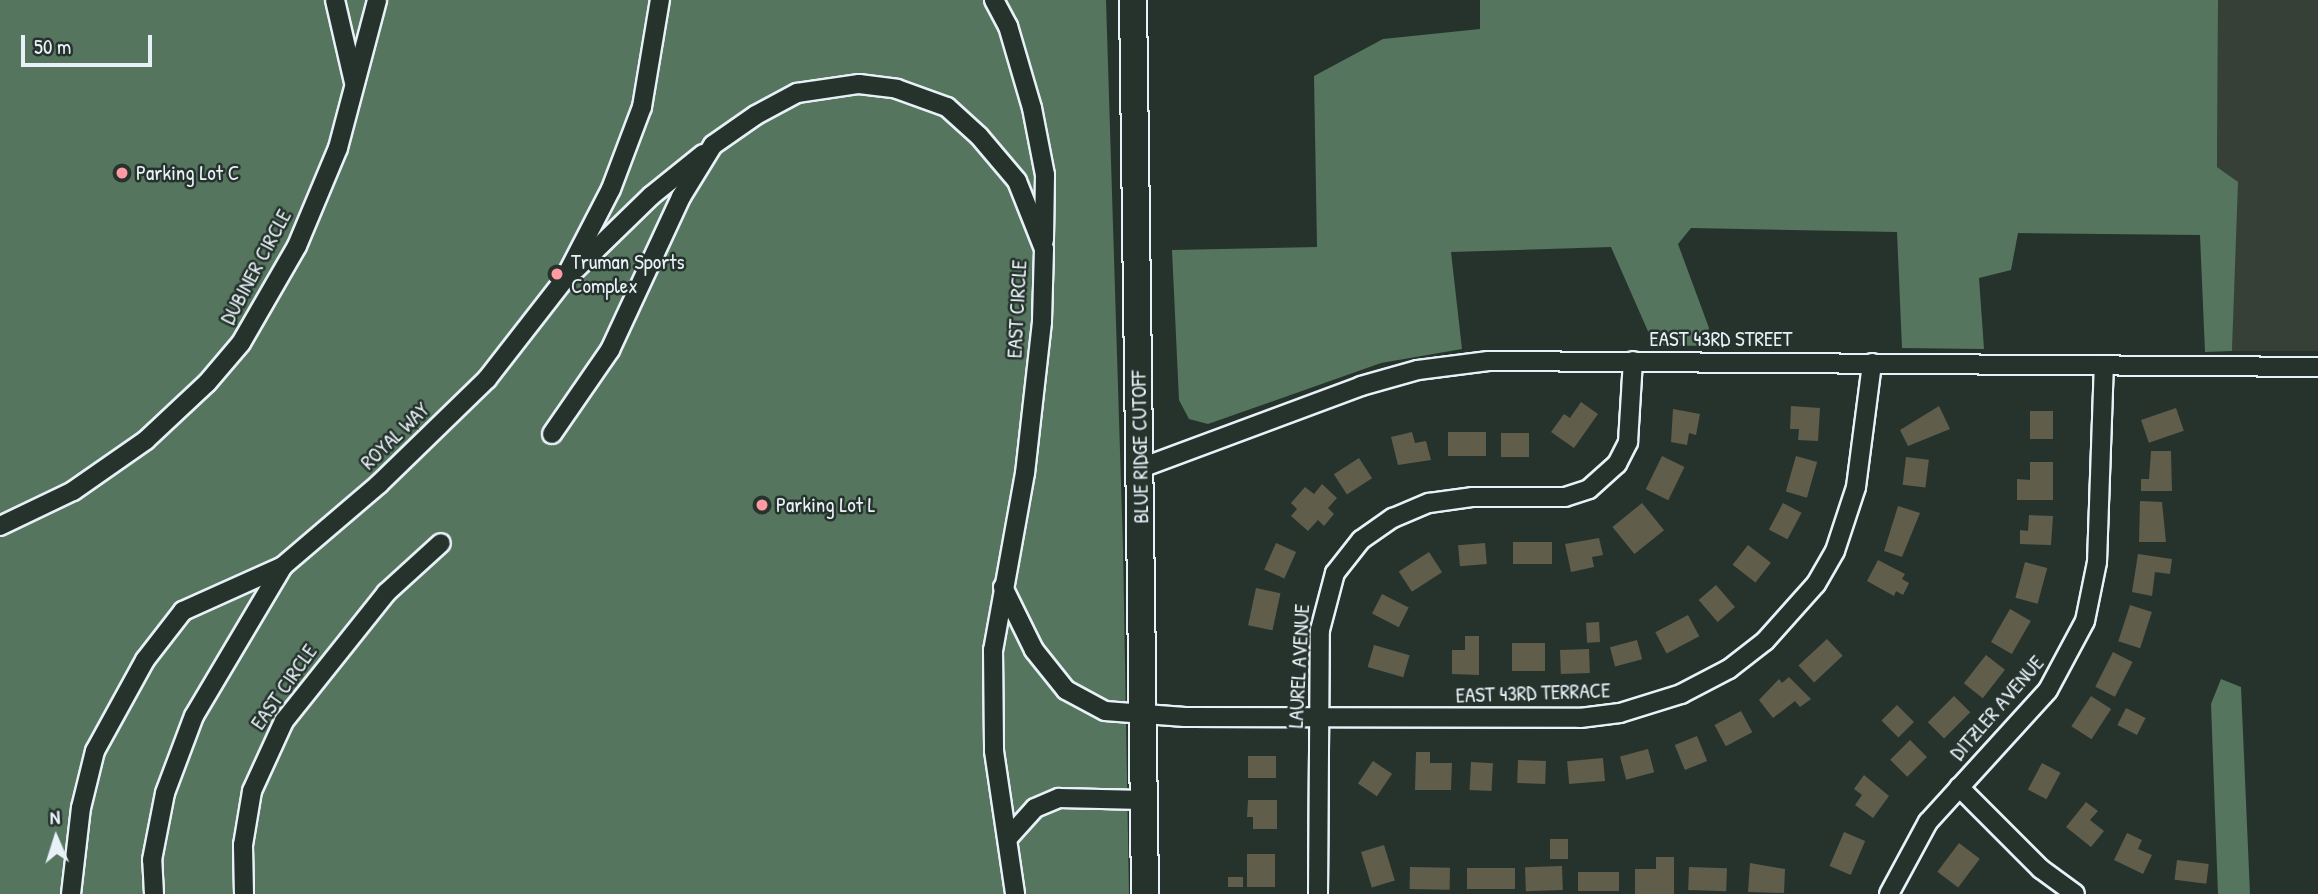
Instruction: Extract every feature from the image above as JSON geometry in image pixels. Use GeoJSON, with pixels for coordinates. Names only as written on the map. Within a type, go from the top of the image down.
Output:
{"type":"FeatureCollection","features":[{"type":"Feature","properties":{"kind":"main road","name":"BLUE RIDGE CUTOFF"},"geometry":{"type":"LineString","coordinates":[[1133,0],[1141,468],[1144,894]]}},
{"type":"Feature","properties":{"kind":"street"},"geometry":{"type":"LineString","coordinates":[[335,0],[355,87]]}},
{"type":"Feature","properties":{"kind":"street","name":"DUBINER CIRCLE"},"geometry":{"type":"LineString","coordinates":[[0,526],[73,491],[146,440],[207,383],[241,343],[297,246],[338,148],[377,0]]}},
{"type":"Feature","properties":{"kind":"street","name":"ROYAL WAY"},"geometry":{"type":"LineString","coordinates":[[154,894],[152,860],[165,793],[194,716],[283,566],[379,484],[487,379],[564,280],[611,190],[642,107],[660,0]]}},
{"type":"Feature","properties":{"kind":"street"},"geometry":{"type":"LineString","coordinates":[[994,0],[1008,26],[1032,108],[1045,176],[1044,249]]}},
{"type":"Feature","properties":{"kind":"street","name":"EAST CIRCLE"},"geometry":{"type":"LineString","coordinates":[[564,280],[650,196],[713,145],[797,93],[859,84],[897,89],[947,107],[979,136],[1017,181],[1044,249],[1042,322],[1025,473],[993,650],[994,751],[1015,894]]}},
{"type":"Feature","properties":{"kind":"street","name":"EAST CIRCLE"},"geometry":{"type":"LineString","coordinates":[[552,434],[610,350],[681,197],[713,145]]}},
{"type":"Feature","properties":{"kind":"street","name":"EAST 43RD STREET"},"geometry":{"type":"LineString","coordinates":[[1141,468],[1418,370],[1488,361],[2318,367]]}},
{"type":"Feature","properties":{"kind":"street","name":"LAUREL AVENUE"},"geometry":{"type":"LineString","coordinates":[[1318,894],[1318,718],[1322,609],[1335,573],[1361,540],[1394,518],[1429,503],[1472,497],[1565,497],[1589,489],[1617,464],[1628,442],[1633,361]]}},
{"type":"Feature","properties":{"kind":"street","name":"EAST 43RD TERRACE"},"geometry":{"type":"LineString","coordinates":[[1144,714],[1318,718],[1580,718],[1620,713],[1681,694],[1729,669],[1792,614],[1835,551],[1856,487],[1872,363]]}},
{"type":"Feature","properties":{"kind":"street","name":"DITZLER AVENUE"},"geometry":{"type":"LineString","coordinates":[[1889,894],[1928,822],[2048,690],[2085,621],[2097,562],[2104,365]]}},
{"type":"Feature","properties":{"kind":"street","name":"EAST CIRCLE"},"geometry":{"type":"LineString","coordinates":[[244,894],[243,845],[252,791],[278,731],[364,619],[440,543]]}},
{"type":"Feature","properties":{"kind":"street"},"geometry":{"type":"LineString","coordinates":[[71,894],[80,808],[95,751],[145,660],[183,611],[283,566]]}},
{"type":"Feature","properties":{"kind":"street"},"geometry":{"type":"LineString","coordinates":[[1003,587],[1034,650],[1066,690],[1092,708],[1144,714]]}},
{"type":"Feature","properties":{"kind":"street"},"geometry":{"type":"LineString","coordinates":[[1959,787],[2040,869],[2076,894]]}},
{"type":"Feature","properties":{"kind":"street"},"geometry":{"type":"LineString","coordinates":[[1008,838],[1035,808],[1059,798],[1143,800]]}},
{"type":"Feature","properties":{"kind":"shaded area"},"geometry":{"type":"Polygon","coordinates":[[[2218,0],[2318,0],[2318,351],[2232,351],[2237,182],[2217,167],[2218,0]]]}},
{"type":"Feature","properties":{"kind":"green space","name":"Truman Sports Complex"},"geometry":{"type":"Polygon","coordinates":[[[0,0],[1106,0],[1123,548],[1129,894],[0,894],[0,0]]]}},
{"type":"Feature","properties":{"kind":"green space"},"geometry":{"type":"Polygon","coordinates":[[[1480,0],[2218,0],[2217,167],[2238,182],[2232,351],[2205,352],[2200,235],[2018,233],[2011,270],[1979,278],[1984,349],[1902,348],[1897,232],[1691,228],[1678,244],[1709,328],[1703,346],[1654,345],[1611,247],[1451,252],[1462,349],[1381,363],[1208,424],[1189,419],[1179,400],[1172,250],[1317,247],[1314,76],[1383,39],[1480,29],[1480,0]]]}},
{"type":"Feature","properties":{"kind":"green space"},"geometry":{"type":"Polygon","coordinates":[[[2221,679],[2241,687],[2250,894],[2218,894],[2211,704],[2221,679]]]}},
{"type":"Feature","properties":{"kind":"building"},"geometry":{"type":"Polygon","coordinates":[[[1581,402],[1598,414],[1574,448],[1551,432],[1564,414],[1570,418],[1581,402]]]}},
{"type":"Feature","properties":{"kind":"building"},"geometry":{"type":"Polygon","coordinates":[[[1791,406],[1820,408],[1818,441],[1798,440],[1799,429],[1790,429],[1791,406]]]}},
{"type":"Feature","properties":{"kind":"building"},"geometry":{"type":"Polygon","coordinates":[[[1939,406],[1950,429],[1908,446],[1900,430],[1939,406]]]}},
{"type":"Feature","properties":{"kind":"building"},"geometry":{"type":"Polygon","coordinates":[[[2176,408],[2184,431],[2149,443],[2141,420],[2176,408]]]}},
{"type":"Feature","properties":{"kind":"building"},"geometry":{"type":"Polygon","coordinates":[[[1673,409],[1700,414],[1696,435],[1689,433],[1687,445],[1671,442],[1673,409]]]}},
{"type":"Feature","properties":{"kind":"building"},"geometry":{"type":"Polygon","coordinates":[[[2030,411],[2053,411],[2053,439],[2030,439],[2030,411]]]}},
{"type":"Feature","properties":{"kind":"building"},"geometry":{"type":"Polygon","coordinates":[[[1412,432],[1415,443],[1426,441],[1431,460],[1398,465],[1391,437],[1412,432]]]}},
{"type":"Feature","properties":{"kind":"building"},"geometry":{"type":"Polygon","coordinates":[[[1448,432],[1486,432],[1486,456],[1448,456],[1448,432]]]}},
{"type":"Feature","properties":{"kind":"building"},"geometry":{"type":"Polygon","coordinates":[[[1501,433],[1529,433],[1529,457],[1501,457],[1501,433]]]}},
{"type":"Feature","properties":{"kind":"building"},"geometry":{"type":"Polygon","coordinates":[[[2151,451],[2171,451],[2172,491],[2141,491],[2141,479],[2149,479],[2151,451]]]}},
{"type":"Feature","properties":{"kind":"building"},"geometry":{"type":"Polygon","coordinates":[[[1662,456],[1684,467],[1668,500],[1646,489],[1662,456]]]}},
{"type":"Feature","properties":{"kind":"building"},"geometry":{"type":"Polygon","coordinates":[[[1796,456],[1817,462],[1807,498],[1786,492],[1796,456]]]}},
{"type":"Feature","properties":{"kind":"building"},"geometry":{"type":"Polygon","coordinates":[[[1906,457],[1929,460],[1925,488],[1903,485],[1906,457]]]}},
{"type":"Feature","properties":{"kind":"building"},"geometry":{"type":"Polygon","coordinates":[[[1359,458],[1372,478],[1347,494],[1334,474],[1359,458]]]}},
{"type":"Feature","properties":{"kind":"building"},"geometry":{"type":"Polygon","coordinates":[[[2030,462],[2053,462],[2053,500],[2017,500],[2017,479],[2030,480],[2030,462]]]}},
{"type":"Feature","properties":{"kind":"building"},"geometry":{"type":"Polygon","coordinates":[[[1322,484],[1337,498],[1328,508],[1334,514],[1324,526],[1318,520],[1308,531],[1291,516],[1297,509],[1291,503],[1305,487],[1314,494],[1322,484]]]}},
{"type":"Feature","properties":{"kind":"building"},"geometry":{"type":"Polygon","coordinates":[[[2140,501],[2162,502],[2166,542],[2139,542],[2140,501]]]}},
{"type":"Feature","properties":{"kind":"building"},"geometry":{"type":"Polygon","coordinates":[[[1642,503],[1664,530],[1634,554],[1612,527],[1642,503]]]}},
{"type":"Feature","properties":{"kind":"building"},"geometry":{"type":"Polygon","coordinates":[[[1783,503],[1802,513],[1787,539],[1769,529],[1783,503]]]}},
{"type":"Feature","properties":{"kind":"building"},"geometry":{"type":"Polygon","coordinates":[[[1898,506],[1920,513],[1902,557],[1884,551],[1898,506]]]}},
{"type":"Feature","properties":{"kind":"building"},"geometry":{"type":"Polygon","coordinates":[[[2029,515],[2053,516],[2051,545],[2020,544],[2020,530],[2028,531],[2029,515]]]}},
{"type":"Feature","properties":{"kind":"building"},"geometry":{"type":"Polygon","coordinates":[[[1599,538],[1603,555],[1592,557],[1594,567],[1571,572],[1565,544],[1599,538]]]}},
{"type":"Feature","properties":{"kind":"building"},"geometry":{"type":"Polygon","coordinates":[[[1513,542],[1552,542],[1552,564],[1513,564],[1513,542]]]}},
{"type":"Feature","properties":{"kind":"building"},"geometry":{"type":"Polygon","coordinates":[[[1276,543],[1296,552],[1284,578],[1264,569],[1276,543]]]}},
{"type":"Feature","properties":{"kind":"building"},"geometry":{"type":"Polygon","coordinates":[[[1485,543],[1487,564],[1460,566],[1458,545],[1485,543]]]}},
{"type":"Feature","properties":{"kind":"building"},"geometry":{"type":"Polygon","coordinates":[[[1748,545],[1771,563],[1755,583],[1733,565],[1748,545]]]}},
{"type":"Feature","properties":{"kind":"building"},"geometry":{"type":"Polygon","coordinates":[[[1429,552],[1442,572],[1412,592],[1399,572],[1429,552]]]}},
{"type":"Feature","properties":{"kind":"building"},"geometry":{"type":"Polygon","coordinates":[[[2138,554],[2172,559],[2170,574],[2155,572],[2152,596],[2132,592],[2138,554]]]}},
{"type":"Feature","properties":{"kind":"building"},"geometry":{"type":"Polygon","coordinates":[[[1878,560],[1905,574],[1902,579],[1909,583],[1903,595],[1896,591],[1894,596],[1867,581],[1878,560]]]}},
{"type":"Feature","properties":{"kind":"building"},"geometry":{"type":"Polygon","coordinates":[[[2025,562],[2047,568],[2038,604],[2015,598],[2025,562]]]}},
{"type":"Feature","properties":{"kind":"building"},"geometry":{"type":"Polygon","coordinates":[[[1716,585],[1735,607],[1718,622],[1699,600],[1716,585]]]}},
{"type":"Feature","properties":{"kind":"building"},"geometry":{"type":"Polygon","coordinates":[[[1256,588],[1280,593],[1273,630],[1248,625],[1256,588]]]}},
{"type":"Feature","properties":{"kind":"building"},"geometry":{"type":"Polygon","coordinates":[[[1382,594],[1409,608],[1399,627],[1372,614],[1382,594]]]}},
{"type":"Feature","properties":{"kind":"building"},"geometry":{"type":"Polygon","coordinates":[[[2130,605],[2152,612],[2140,648],[2118,641],[2130,605]]]}},
{"type":"Feature","properties":{"kind":"building"},"geometry":{"type":"Polygon","coordinates":[[[2010,609],[2031,621],[2012,654],[1991,642],[2010,609]]]}},
{"type":"Feature","properties":{"kind":"building"},"geometry":{"type":"Polygon","coordinates":[[[1688,615],[1699,636],[1667,654],[1655,632],[1688,615]]]}},
{"type":"Feature","properties":{"kind":"building"},"geometry":{"type":"Polygon","coordinates":[[[1599,622],[1600,642],[1587,643],[1586,623],[1599,622]]]}},
{"type":"Feature","properties":{"kind":"building"},"geometry":{"type":"Polygon","coordinates":[[[1465,636],[1479,636],[1479,675],[1452,674],[1452,650],[1465,650],[1465,636]]]}},
{"type":"Feature","properties":{"kind":"building"},"geometry":{"type":"Polygon","coordinates":[[[1827,639],[1843,656],[1814,682],[1798,666],[1827,639]]]}},
{"type":"Feature","properties":{"kind":"building"},"geometry":{"type":"Polygon","coordinates":[[[1637,640],[1642,659],[1615,667],[1610,647],[1637,640]]]}},
{"type":"Feature","properties":{"kind":"building"},"geometry":{"type":"Polygon","coordinates":[[[1512,643],[1545,643],[1545,671],[1512,671],[1512,643]]]}},
{"type":"Feature","properties":{"kind":"building"},"geometry":{"type":"Polygon","coordinates":[[[1374,645],[1410,655],[1403,677],[1368,667],[1374,645]]]}},
{"type":"Feature","properties":{"kind":"building"},"geometry":{"type":"Polygon","coordinates":[[[1589,649],[1590,673],[1561,674],[1560,650],[1589,649]]]}},
{"type":"Feature","properties":{"kind":"building"},"geometry":{"type":"Polygon","coordinates":[[[2113,652],[2133,662],[2115,697],[2095,687],[2113,652]]]}},
{"type":"Feature","properties":{"kind":"building"},"geometry":{"type":"Polygon","coordinates":[[[1986,655],[2005,670],[1983,698],[1964,683],[1986,655]]]}},
{"type":"Feature","properties":{"kind":"building"},"geometry":{"type":"Polygon","coordinates":[[[1789,677],[1811,699],[1800,707],[1795,701],[1773,718],[1759,700],[1779,679],[1782,683],[1789,677]]]}},
{"type":"Feature","properties":{"kind":"building"},"geometry":{"type":"Polygon","coordinates":[[[1954,696],[1970,712],[1944,738],[1928,722],[1954,696]]]}},
{"type":"Feature","properties":{"kind":"building"},"geometry":{"type":"Polygon","coordinates":[[[2091,696],[2111,709],[2092,739],[2071,726],[2091,696]]]}},
{"type":"Feature","properties":{"kind":"building"},"geometry":{"type":"Polygon","coordinates":[[[1897,705],[1914,722],[1898,738],[1881,721],[1897,705]]]}},
{"type":"Feature","properties":{"kind":"building"},"geometry":{"type":"Polygon","coordinates":[[[2126,708],[2146,718],[2137,735],[2117,725],[2126,708]]]}},
{"type":"Feature","properties":{"kind":"building"},"geometry":{"type":"Polygon","coordinates":[[[1741,711],[1752,732],[1726,746],[1715,725],[1741,711]]]}},
{"type":"Feature","properties":{"kind":"building"},"geometry":{"type":"Polygon","coordinates":[[[1697,736],[1707,761],[1685,770],[1675,745],[1697,736]]]}},
{"type":"Feature","properties":{"kind":"building"},"geometry":{"type":"Polygon","coordinates":[[[1910,740],[1927,757],[1907,777],[1890,760],[1910,740]]]}},
{"type":"Feature","properties":{"kind":"building"},"geometry":{"type":"Polygon","coordinates":[[[1648,749],[1654,772],[1626,780],[1620,757],[1648,749]]]}},
{"type":"Feature","properties":{"kind":"building"},"geometry":{"type":"Polygon","coordinates":[[[1416,752],[1430,752],[1430,763],[1452,763],[1451,790],[1415,790],[1416,752]]]}},
{"type":"Feature","properties":{"kind":"building"},"geometry":{"type":"Polygon","coordinates":[[[1248,756],[1276,756],[1276,778],[1248,778],[1248,756]]]}},
{"type":"Feature","properties":{"kind":"building"},"geometry":{"type":"Polygon","coordinates":[[[1603,758],[1605,781],[1569,784],[1567,761],[1603,758]]]}},
{"type":"Feature","properties":{"kind":"building"},"geometry":{"type":"Polygon","coordinates":[[[1518,760],[1546,761],[1545,784],[1517,783],[1518,760]]]}},
{"type":"Feature","properties":{"kind":"building"},"geometry":{"type":"Polygon","coordinates":[[[1373,761],[1392,774],[1377,796],[1358,783],[1373,761]]]}},
{"type":"Feature","properties":{"kind":"building"},"geometry":{"type":"Polygon","coordinates":[[[1471,762],[1493,763],[1492,791],[1470,790],[1471,762]]]}},
{"type":"Feature","properties":{"kind":"building"},"geometry":{"type":"Polygon","coordinates":[[[2042,763],[2061,773],[2046,799],[2028,789],[2042,763]]]}},
{"type":"Feature","properties":{"kind":"building"},"geometry":{"type":"Polygon","coordinates":[[[1864,775],[1889,796],[1873,818],[1855,805],[1862,795],[1854,789],[1864,775]]]}},
{"type":"Feature","properties":{"kind":"building"},"geometry":{"type":"Polygon","coordinates":[[[1248,800],[1277,800],[1277,829],[1253,829],[1253,817],[1247,817],[1248,800]]]}},
{"type":"Feature","properties":{"kind":"building"},"geometry":{"type":"Polygon","coordinates":[[[2086,802],[2098,811],[2090,820],[2104,831],[2091,847],[2066,827],[2086,802]]]}},
{"type":"Feature","properties":{"kind":"building"},"geometry":{"type":"Polygon","coordinates":[[[1844,832],[1865,841],[1851,875],[1830,866],[1844,832]]]}},
{"type":"Feature","properties":{"kind":"building"},"geometry":{"type":"Polygon","coordinates":[[[2127,833],[2142,840],[2138,849],[2152,855],[2143,874],[2114,860],[2127,833]]]}},
{"type":"Feature","properties":{"kind":"building"},"geometry":{"type":"Polygon","coordinates":[[[1550,839],[1568,839],[1568,859],[1550,859],[1550,839]]]}},
{"type":"Feature","properties":{"kind":"building"},"geometry":{"type":"Polygon","coordinates":[[[1959,843],[1980,859],[1958,887],[1937,872],[1959,843]]]}},
{"type":"Feature","properties":{"kind":"building"},"geometry":{"type":"Polygon","coordinates":[[[1384,845],[1395,880],[1372,887],[1361,852],[1384,845]]]}},
{"type":"Feature","properties":{"kind":"building"},"geometry":{"type":"Polygon","coordinates":[[[1247,854],[1275,854],[1275,887],[1247,887],[1247,854]]]}},
{"type":"Feature","properties":{"kind":"building"},"geometry":{"type":"Polygon","coordinates":[[[1656,857],[1674,857],[1674,894],[1635,894],[1635,869],[1656,869],[1656,857]]]}},
{"type":"Feature","properties":{"kind":"building"},"geometry":{"type":"Polygon","coordinates":[[[2177,860],[2209,864],[2206,884],[2175,880],[2177,860]]]}},
{"type":"Feature","properties":{"kind":"building"},"geometry":{"type":"Polygon","coordinates":[[[1750,863],[1785,869],[1784,893],[1748,892],[1750,863]]]}},
{"type":"Feature","properties":{"kind":"building"},"geometry":{"type":"Polygon","coordinates":[[[1562,866],[1563,890],[1526,891],[1525,867],[1562,866]]]}},
{"type":"Feature","properties":{"kind":"building"},"geometry":{"type":"Polygon","coordinates":[[[1410,867],[1450,868],[1450,890],[1410,889],[1410,867]]]}},
{"type":"Feature","properties":{"kind":"building"},"geometry":{"type":"Polygon","coordinates":[[[1689,867],[1727,868],[1726,891],[1688,890],[1689,867]]]}},
{"type":"Feature","properties":{"kind":"building"},"geometry":{"type":"Polygon","coordinates":[[[1467,868],[1515,868],[1515,889],[1467,889],[1467,868]]]}},
{"type":"Feature","properties":{"kind":"building"},"geometry":{"type":"Polygon","coordinates":[[[1578,872],[1619,872],[1619,891],[1578,891],[1578,872]]]}},
{"type":"Feature","properties":{"kind":"building"},"geometry":{"type":"Polygon","coordinates":[[[1228,877],[1243,877],[1243,887],[1228,887],[1228,877]]]}},
{"type":"Feature","properties":{"kind":"place","name":"Parking Lot C"},"geometry":{"type":"Point","coordinates":[122,173]}},
{"type":"Feature","properties":{"kind":"place","name":"Truman Sports Complex"},"geometry":{"type":"Point","coordinates":[557,274]}},
{"type":"Feature","properties":{"kind":"place","name":"Parking Lot L"},"geometry":{"type":"Point","coordinates":[762,505]}}]}
